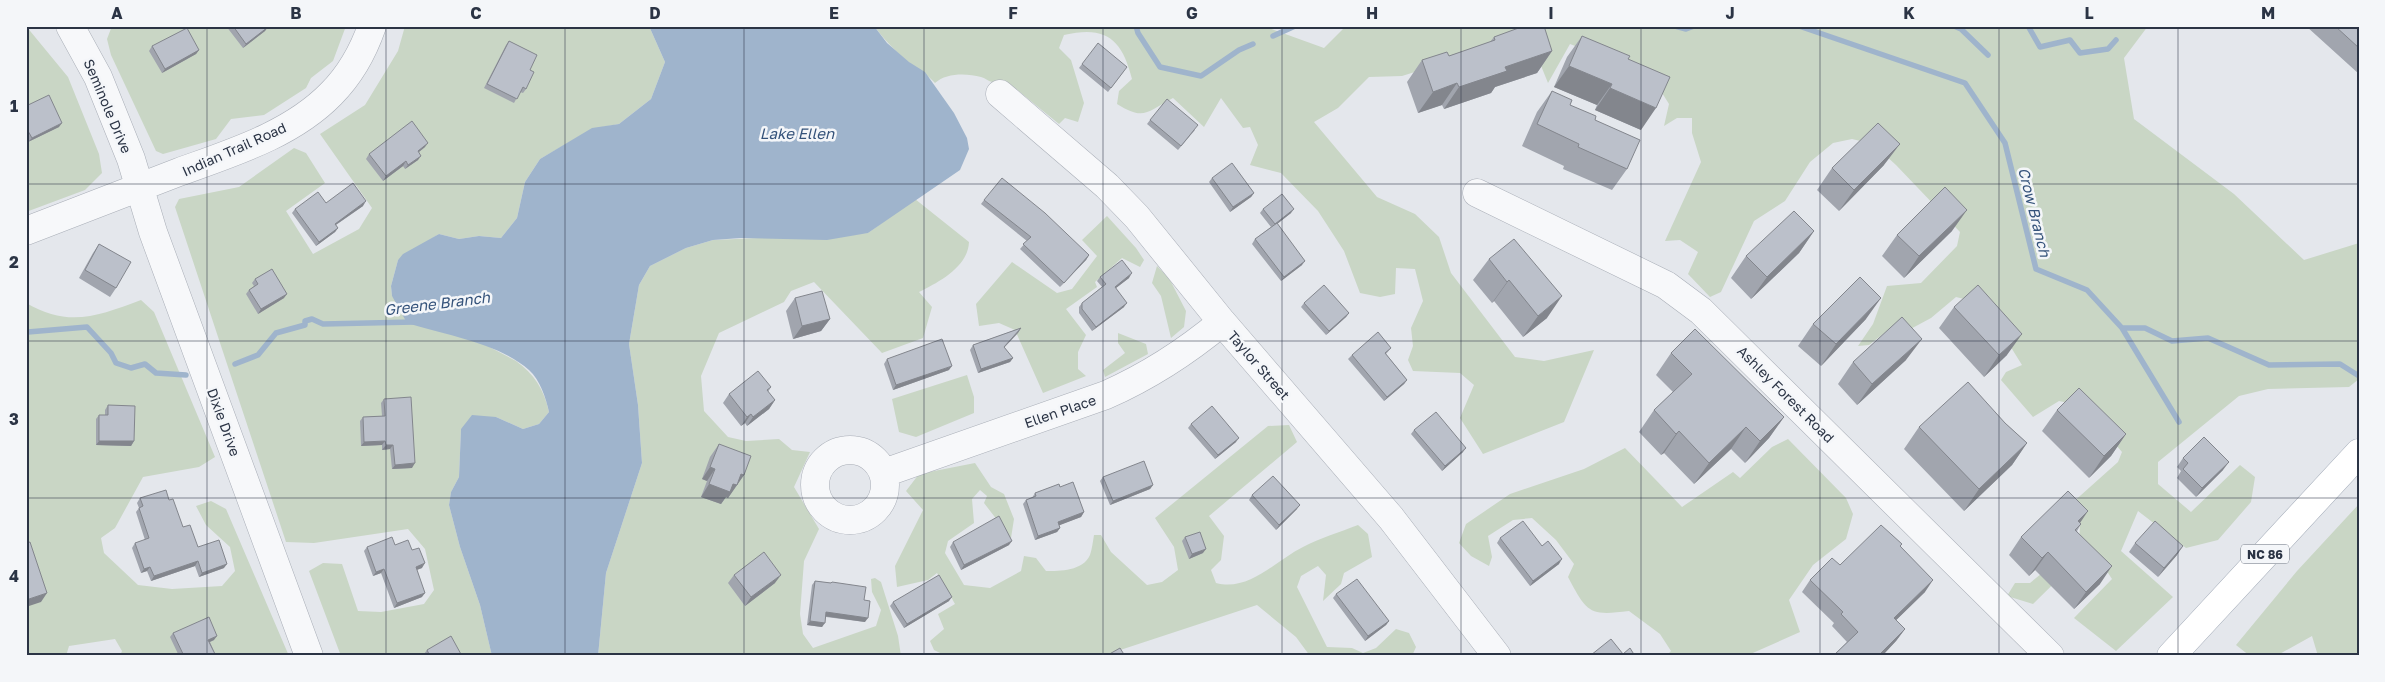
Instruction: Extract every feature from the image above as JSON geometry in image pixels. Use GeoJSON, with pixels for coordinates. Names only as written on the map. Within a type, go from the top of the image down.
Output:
{"type":"FeatureCollection","features":[{"type":"Feature","properties":{"kind":"main road","name":"NC 86"},"geometry":{"type":"LineString","coordinates":[[2171,656],[2359,453]]}},
{"type":"Feature","properties":{"kind":"street","name":"Seminole Drive"},"geometry":{"type":"LineString","coordinates":[[70,26],[98,77],[128,152],[140,188]]}},
{"type":"Feature","properties":{"kind":"street","name":"Indian Trail Road"},"geometry":{"type":"LineString","coordinates":[[26,231],[231,153],[278,132],[306,115],[330,95],[351,70],[372,26]]}},
{"type":"Feature","properties":{"kind":"street","name":"Taylor Street"},"geometry":{"type":"LineString","coordinates":[[1000,94],[1107,186],[1136,217],[1222,322],[1391,518],[1497,656]]}},
{"type":"Feature","properties":{"kind":"street","name":"Dixie Drive"},"geometry":{"type":"LineString","coordinates":[[140,188],[156,240],[309,656]]}},
{"type":"Feature","properties":{"kind":"street","name":"Ashley Forest Road"},"geometry":{"type":"LineString","coordinates":[[1478,193],[1666,285],[1701,311],[2050,656]]}},
{"type":"Feature","properties":{"kind":"street","name":"Ellen Place"},"geometry":{"type":"LineString","coordinates":[[884,473],[1106,395],[1136,382],[1192,347],[1222,322]]}},
{"type":"Feature","properties":{"kind":"green space"},"geometry":{"type":"Polygon","coordinates":[[[26,26],[68,77],[99,154],[102,173],[85,190],[26,212],[26,26]]]}},
{"type":"Feature","properties":{"kind":"green space"},"geometry":{"type":"Polygon","coordinates":[[[112,26],[346,26],[333,61],[311,78],[306,88],[264,115],[231,119],[216,139],[163,154],[156,151],[111,55],[107,39],[112,26]]]}},
{"type":"Feature","properties":{"kind":"green space"},"geometry":{"type":"Polygon","coordinates":[[[405,26],[649,26],[665,62],[651,99],[619,124],[592,129],[540,159],[525,182],[517,218],[501,238],[479,236],[459,239],[439,234],[398,260],[391,286],[392,296],[516,361],[528,371],[541,389],[549,412],[539,424],[523,429],[496,417],[461,429],[459,477],[451,492],[449,505],[460,547],[480,605],[492,656],[341,656],[309,571],[323,563],[342,564],[358,611],[381,612],[424,604],[434,590],[425,549],[408,529],[314,543],[286,542],[175,207],[179,199],[239,187],[294,148],[306,153],[325,183],[286,211],[313,254],[359,229],[372,208],[320,134],[365,105],[398,51],[405,26]]]}},
{"type":"Feature","properties":{"kind":"green space"},"geometry":{"type":"Polygon","coordinates":[[[874,26],[1263,26],[1324,48],[1346,26],[2148,26],[2124,58],[2134,119],[2234,194],[2304,260],[2359,243],[2359,379],[2349,387],[2268,389],[2239,396],[2158,462],[2158,484],[2191,512],[2240,465],[2255,477],[2251,502],[2218,540],[2186,548],[2138,511],[2121,551],[2173,597],[2116,651],[2074,618],[2112,579],[2091,547],[2033,604],[2007,596],[2015,583],[2030,583],[2079,543],[2080,525],[2071,504],[2118,462],[2122,452],[2082,406],[2059,401],[2033,417],[2001,380],[2006,372],[2022,365],[1984,304],[1956,297],[1931,318],[1905,332],[1896,324],[1869,345],[1858,346],[1873,324],[1887,286],[1921,283],[1957,246],[1960,232],[1896,165],[1873,144],[1852,139],[1833,143],[1810,162],[1785,201],[1754,221],[1721,292],[1710,297],[1688,274],[1698,252],[1680,240],[1665,241],[1701,162],[1692,133],[1692,118],[1677,118],[1664,126],[1669,104],[1659,88],[1604,57],[1570,44],[1548,83],[1529,36],[1402,76],[1369,77],[1338,108],[1314,122],[1377,197],[1415,214],[1439,237],[1451,273],[1515,357],[1544,361],[1594,350],[1564,422],[1483,454],[1460,418],[1474,385],[1460,373],[1413,371],[1408,360],[1413,346],[1411,328],[1423,301],[1415,269],[1396,268],[1395,294],[1380,297],[1360,293],[1344,251],[1318,211],[1281,173],[1250,165],[1258,145],[1250,127],[1243,128],[1221,98],[1204,127],[1173,98],[1145,113],[1126,109],[1117,104],[1119,91],[1132,79],[1123,54],[1110,38],[1091,32],[1079,32],[1064,35],[1059,48],[1071,60],[1084,103],[1078,122],[1065,118],[1059,124],[1008,84],[994,83],[981,77],[969,75],[945,77],[935,83],[898,53],[874,26]]]}},
{"type":"Feature","properties":{"kind":"green space"},"geometry":{"type":"Polygon","coordinates":[[[915,199],[969,242],[964,259],[951,273],[919,292],[932,307],[923,338],[882,353],[814,282],[791,291],[784,302],[719,333],[701,376],[704,411],[728,437],[746,441],[779,439],[792,450],[810,452],[794,487],[819,529],[804,561],[800,614],[803,634],[813,648],[876,626],[881,610],[872,592],[871,579],[875,578],[881,582],[898,636],[901,656],[598,656],[606,573],[642,463],[638,405],[629,344],[639,285],[650,266],[686,248],[713,240],[868,233],[915,199]]]}},
{"type":"Feature","properties":{"kind":"green space"},"geometry":{"type":"Polygon","coordinates":[[[1107,216],[1136,248],[1144,260],[1140,267],[1122,258],[1095,282],[1097,287],[1066,309],[1086,335],[1078,352],[1078,369],[1086,376],[1043,393],[1015,330],[999,323],[979,326],[976,304],[1012,262],[1057,293],[1072,289],[1097,256],[1082,240],[1107,216]]]}},
{"type":"Feature","properties":{"kind":"green space"},"geometry":{"type":"Polygon","coordinates":[[[1157,266],[1169,278],[1186,311],[1184,327],[1171,338],[1161,296],[1152,283],[1157,266]]]}},
{"type":"Feature","properties":{"kind":"green space"},"geometry":{"type":"Polygon","coordinates":[[[141,300],[154,312],[215,457],[199,467],[143,477],[115,528],[101,538],[104,553],[138,585],[172,589],[222,586],[235,571],[230,547],[206,525],[196,506],[211,501],[226,509],[289,656],[120,656],[122,651],[115,639],[69,646],[66,656],[26,656],[26,303],[56,315],[84,317],[111,311],[141,300]]]}},
{"type":"Feature","properties":{"kind":"green space"},"geometry":{"type":"Polygon","coordinates":[[[1118,333],[1146,344],[1148,354],[1105,377],[1103,370],[1125,353],[1118,343],[1118,333]]]}},
{"type":"Feature","properties":{"kind":"green space"},"geometry":{"type":"Polygon","coordinates":[[[967,375],[974,397],[974,413],[916,437],[899,432],[892,399],[967,375]]]}},
{"type":"Feature","properties":{"kind":"green space"},"geometry":{"type":"Polygon","coordinates":[[[1289,425],[1297,442],[1209,516],[1224,536],[1221,560],[1211,570],[1216,583],[1228,585],[1251,579],[1303,547],[1358,525],[1368,534],[1372,557],[1344,573],[1341,584],[1323,601],[1326,575],[1318,566],[1301,576],[1297,587],[1327,647],[1352,648],[1363,653],[1376,648],[1396,629],[1409,633],[1416,647],[1412,656],[1310,656],[1296,637],[1257,605],[1102,656],[946,656],[934,650],[930,641],[944,629],[938,614],[955,604],[937,573],[928,580],[897,587],[895,566],[923,510],[906,491],[919,474],[975,463],[991,487],[1004,494],[1014,519],[1011,538],[984,503],[987,496],[980,490],[972,499],[974,523],[948,541],[945,553],[964,585],[990,588],[1021,571],[1024,556],[1036,558],[1046,571],[1077,567],[1087,560],[1090,555],[1094,535],[1101,535],[1111,552],[1147,585],[1162,582],[1178,570],[1174,547],[1155,518],[1268,426],[1289,425]]]}},
{"type":"Feature","properties":{"kind":"green space"},"geometry":{"type":"Polygon","coordinates":[[[1788,439],[1846,498],[1853,514],[1846,539],[1813,565],[1789,600],[1800,632],[1746,656],[1666,656],[1671,651],[1660,634],[1629,611],[1605,613],[1591,609],[1585,605],[1568,577],[1574,564],[1556,540],[1532,518],[1513,520],[1488,536],[1492,557],[1489,566],[1471,556],[1459,543],[1466,524],[1510,494],[1584,469],[1625,448],[1682,507],[1733,472],[1740,478],[1772,447],[1788,439]]]}},
{"type":"Feature","properties":{"kind":"green space"},"geometry":{"type":"Polygon","coordinates":[[[2359,504],[2359,656],[2318,656],[2312,636],[2276,656],[2250,656],[2236,645],[2297,571],[2359,504]]]}},
{"type":"Feature","properties":{"kind":"water","name":"Lake Ellen"},"geometry":{"type":"Polygon","coordinates":[[[649,26],[874,26],[887,43],[909,62],[925,72],[954,113],[967,138],[969,149],[960,170],[868,233],[827,240],[741,238],[713,240],[686,248],[650,266],[639,285],[629,344],[638,405],[642,463],[606,573],[598,656],[492,656],[480,605],[460,547],[449,505],[451,492],[459,477],[461,429],[472,415],[496,417],[523,429],[539,424],[549,412],[548,407],[536,379],[529,370],[517,361],[487,346],[407,323],[392,296],[391,286],[398,260],[403,254],[439,234],[459,239],[479,236],[501,238],[517,218],[525,182],[540,159],[592,128],[619,124],[651,99],[665,62],[649,26]]]}},
{"type":"Feature","properties":{"kind":"building"},"geometry":{"type":"Polygon","coordinates":[[[233,26],[267,26],[268,27],[246,44],[233,26]]]}},
{"type":"Feature","properties":{"kind":"building"},"geometry":{"type":"Polygon","coordinates":[[[1524,26],[1544,26],[1552,51],[1505,67],[1507,71],[1459,87],[1457,83],[1433,92],[1422,60],[1447,52],[1449,56],[1495,40],[1494,37],[1524,26]]]}},
{"type":"Feature","properties":{"kind":"building"},"geometry":{"type":"Polygon","coordinates":[[[2335,26],[2359,26],[2359,48],[2335,26]]]}},
{"type":"Feature","properties":{"kind":"building"},"geometry":{"type":"Polygon","coordinates":[[[187,28],[199,50],[165,69],[152,46],[187,28]]]}},
{"type":"Feature","properties":{"kind":"building"},"geometry":{"type":"Polygon","coordinates":[[[1582,36],[1630,56],[1628,59],[1670,77],[1656,108],[1610,88],[1612,84],[1569,66],[1582,36]]]}},
{"type":"Feature","properties":{"kind":"building"},"geometry":{"type":"Polygon","coordinates":[[[509,41],[537,55],[530,70],[534,72],[526,89],[523,87],[517,99],[487,84],[509,41]]]}},
{"type":"Feature","properties":{"kind":"building"},"geometry":{"type":"Polygon","coordinates":[[[1098,43],[1127,67],[1111,88],[1082,64],[1098,43]]]}},
{"type":"Feature","properties":{"kind":"building"},"geometry":{"type":"Polygon","coordinates":[[[1552,91],[1572,100],[1570,105],[1596,116],[1595,120],[1640,140],[1627,169],[1578,147],[1579,144],[1537,124],[1552,91]]]}},
{"type":"Feature","properties":{"kind":"building"},"geometry":{"type":"Polygon","coordinates":[[[49,95],[62,123],[32,138],[28,131],[26,132],[26,106],[49,95]]]}},
{"type":"Feature","properties":{"kind":"building"},"geometry":{"type":"Polygon","coordinates":[[[1167,99],[1198,125],[1181,146],[1150,120],[1167,99]]]}},
{"type":"Feature","properties":{"kind":"building"},"geometry":{"type":"Polygon","coordinates":[[[412,121],[428,143],[418,151],[421,156],[408,165],[406,161],[386,176],[369,154],[412,121]]]}},
{"type":"Feature","properties":{"kind":"building"},"geometry":{"type":"Polygon","coordinates":[[[1878,123],[1900,144],[1854,190],[1832,168],[1878,123]]]}},
{"type":"Feature","properties":{"kind":"building"},"geometry":{"type":"Polygon","coordinates":[[[1232,163],[1254,193],[1233,207],[1212,178],[1232,163]]]}},
{"type":"Feature","properties":{"kind":"building"},"geometry":{"type":"Polygon","coordinates":[[[1002,178],[1045,213],[1089,255],[1064,283],[1023,244],[1031,237],[984,200],[1002,178]]]}},
{"type":"Feature","properties":{"kind":"building"},"geometry":{"type":"Polygon","coordinates":[[[353,183],[366,201],[335,224],[338,228],[319,242],[295,209],[318,192],[326,203],[353,183]]]}},
{"type":"Feature","properties":{"kind":"building"},"geometry":{"type":"Polygon","coordinates":[[[1945,187],[1967,210],[1919,256],[1897,235],[1945,187]]]}},
{"type":"Feature","properties":{"kind":"building"},"geometry":{"type":"Polygon","coordinates":[[[1282,194],[1294,209],[1275,224],[1263,209],[1282,194]]]}},
{"type":"Feature","properties":{"kind":"building"},"geometry":{"type":"Polygon","coordinates":[[[1794,211],[1814,231],[1767,277],[1746,256],[1794,211]]]}},
{"type":"Feature","properties":{"kind":"building"},"geometry":{"type":"Polygon","coordinates":[[[1277,223],[1305,261],[1284,277],[1255,239],[1277,223]]]}},
{"type":"Feature","properties":{"kind":"building"},"geometry":{"type":"Polygon","coordinates":[[[1514,239],[1562,296],[1538,316],[1489,259],[1514,239]]]}},
{"type":"Feature","properties":{"kind":"building"},"geometry":{"type":"Polygon","coordinates":[[[99,244],[131,262],[116,288],[85,270],[99,244]]]}},
{"type":"Feature","properties":{"kind":"building"},"geometry":{"type":"Polygon","coordinates":[[[1122,260],[1132,273],[1115,287],[1127,303],[1096,327],[1082,309],[1082,303],[1106,284],[1100,277],[1122,260]]]}},
{"type":"Feature","properties":{"kind":"building"},"geometry":{"type":"Polygon","coordinates":[[[272,269],[287,294],[261,309],[249,290],[258,284],[255,279],[272,269]]]}},
{"type":"Feature","properties":{"kind":"building"},"geometry":{"type":"Polygon","coordinates":[[[1860,277],[1881,298],[1836,344],[1813,324],[1860,277]]]}},
{"type":"Feature","properties":{"kind":"building"},"geometry":{"type":"Polygon","coordinates":[[[1324,285],[1349,313],[1329,331],[1304,303],[1324,285]]]}},
{"type":"Feature","properties":{"kind":"building"},"geometry":{"type":"Polygon","coordinates":[[[1978,285],[2022,334],[1999,355],[1954,307],[1978,285]]]}},
{"type":"Feature","properties":{"kind":"building"},"geometry":{"type":"Polygon","coordinates":[[[822,291],[830,319],[802,326],[795,298],[822,291]]]}},
{"type":"Feature","properties":{"kind":"building"},"geometry":{"type":"Polygon","coordinates":[[[1902,317],[1922,339],[1872,384],[1853,362],[1902,317]]]}},
{"type":"Feature","properties":{"kind":"building"},"geometry":{"type":"Polygon","coordinates":[[[1021,328],[1004,347],[1013,358],[981,369],[973,345],[1021,328]]]}},
{"type":"Feature","properties":{"kind":"building"},"geometry":{"type":"Polygon","coordinates":[[[1695,329],[1784,417],[1760,441],[1746,427],[1709,463],[1679,431],[1676,434],[1654,410],[1692,374],[1671,353],[1695,329]]]}},
{"type":"Feature","properties":{"kind":"building"},"geometry":{"type":"Polygon","coordinates":[[[1378,332],[1391,348],[1385,353],[1407,380],[1387,397],[1352,355],[1378,332]]]}},
{"type":"Feature","properties":{"kind":"building"},"geometry":{"type":"Polygon","coordinates":[[[942,339],[952,366],[896,385],[887,359],[942,339]]]}},
{"type":"Feature","properties":{"kind":"building"},"geometry":{"type":"Polygon","coordinates":[[[758,371],[771,387],[767,390],[775,400],[753,417],[751,414],[747,417],[729,394],[758,371]]]}},
{"type":"Feature","properties":{"kind":"building"},"geometry":{"type":"Polygon","coordinates":[[[1968,382],[2005,423],[2027,443],[1979,489],[1919,427],[1968,382]]]}},
{"type":"Feature","properties":{"kind":"building"},"geometry":{"type":"Polygon","coordinates":[[[2079,388],[2126,434],[2104,456],[2057,410],[2079,388]]]}},
{"type":"Feature","properties":{"kind":"building"},"geometry":{"type":"Polygon","coordinates":[[[411,397],[415,463],[395,465],[393,445],[386,445],[385,441],[364,442],[363,417],[385,416],[384,399],[411,397]]]}},
{"type":"Feature","properties":{"kind":"building"},"geometry":{"type":"Polygon","coordinates":[[[108,405],[135,406],[134,441],[99,441],[99,415],[108,415],[108,405]]]}},
{"type":"Feature","properties":{"kind":"building"},"geometry":{"type":"Polygon","coordinates":[[[1212,406],[1239,438],[1218,455],[1191,424],[1212,406]]]}},
{"type":"Feature","properties":{"kind":"building"},"geometry":{"type":"Polygon","coordinates":[[[1436,412],[1466,448],[1445,466],[1414,430],[1436,412]]]}},
{"type":"Feature","properties":{"kind":"building"},"geometry":{"type":"Polygon","coordinates":[[[2204,437],[2229,462],[2202,488],[2183,469],[2188,463],[2183,458],[2204,437]]]}},
{"type":"Feature","properties":{"kind":"building"},"geometry":{"type":"Polygon","coordinates":[[[719,444],[751,456],[744,475],[741,474],[737,485],[733,484],[730,492],[709,484],[715,469],[710,467],[719,444]]]}},
{"type":"Feature","properties":{"kind":"building"},"geometry":{"type":"Polygon","coordinates":[[[1144,461],[1153,485],[1113,501],[1103,477],[1144,461]]]}},
{"type":"Feature","properties":{"kind":"building"},"geometry":{"type":"Polygon","coordinates":[[[1273,476],[1300,505],[1279,525],[1252,495],[1273,476]]]}},
{"type":"Feature","properties":{"kind":"building"},"geometry":{"type":"Polygon","coordinates":[[[1073,482],[1084,512],[1058,522],[1060,528],[1038,536],[1026,500],[1036,496],[1035,493],[1059,484],[1060,487],[1073,482]]]}},
{"type":"Feature","properties":{"kind":"building"},"geometry":{"type":"Polygon","coordinates":[[[166,490],[169,500],[173,499],[183,527],[190,525],[198,547],[219,540],[227,564],[202,573],[198,561],[154,576],[150,567],[144,569],[135,543],[149,538],[139,508],[143,506],[140,498],[166,490]]]}},
{"type":"Feature","properties":{"kind":"building"},"geometry":{"type":"Polygon","coordinates":[[[2068,491],[2088,511],[2078,521],[2081,524],[2075,530],[2112,566],[2086,592],[2048,552],[2042,558],[2021,537],[2068,491]]]}},
{"type":"Feature","properties":{"kind":"building"},"geometry":{"type":"Polygon","coordinates":[[[999,516],[1012,541],[964,565],[953,542],[999,516]]]}},
{"type":"Feature","properties":{"kind":"building"},"geometry":{"type":"Polygon","coordinates":[[[1523,521],[1542,546],[1548,541],[1562,559],[1533,581],[1500,538],[1523,521]]]}},
{"type":"Feature","properties":{"kind":"building"},"geometry":{"type":"Polygon","coordinates":[[[2155,521],[2183,546],[2164,568],[2135,543],[2155,521]]]}},
{"type":"Feature","properties":{"kind":"building"},"geometry":{"type":"Polygon","coordinates":[[[1881,525],[1902,544],[1900,546],[1933,580],[1894,618],[1905,629],[1878,656],[1833,656],[1858,632],[1841,614],[1843,612],[1810,580],[1832,558],[1840,565],[1881,525]]]}},
{"type":"Feature","properties":{"kind":"building"},"geometry":{"type":"Polygon","coordinates":[[[1200,532],[1206,549],[1192,554],[1185,537],[1200,532]]]}},
{"type":"Feature","properties":{"kind":"building"},"geometry":{"type":"Polygon","coordinates":[[[392,537],[395,545],[408,540],[412,550],[419,548],[425,563],[416,567],[425,593],[397,603],[384,569],[376,572],[367,547],[392,537]]]}},
{"type":"Feature","properties":{"kind":"building"},"geometry":{"type":"Polygon","coordinates":[[[30,542],[47,593],[26,600],[26,543],[30,542]]]}},
{"type":"Feature","properties":{"kind":"building"},"geometry":{"type":"Polygon","coordinates":[[[764,552],[781,575],[751,597],[734,575],[764,552]]]}},
{"type":"Feature","properties":{"kind":"building"},"geometry":{"type":"Polygon","coordinates":[[[939,575],[952,597],[907,624],[893,602],[939,575]]]}},
{"type":"Feature","properties":{"kind":"building"},"geometry":{"type":"Polygon","coordinates":[[[1357,579],[1389,621],[1368,636],[1336,594],[1357,579]]]}},
{"type":"Feature","properties":{"kind":"building"},"geometry":{"type":"Polygon","coordinates":[[[815,581],[866,587],[864,600],[870,601],[868,618],[826,612],[825,623],[810,621],[815,581]]]}},
{"type":"Feature","properties":{"kind":"building"},"geometry":{"type":"Polygon","coordinates":[[[209,617],[217,636],[208,640],[216,656],[184,656],[173,633],[209,617]]]}},
{"type":"Feature","properties":{"kind":"building"},"geometry":{"type":"Polygon","coordinates":[[[451,636],[462,656],[430,656],[427,650],[451,636]]]}},
{"type":"Feature","properties":{"kind":"building"},"geometry":{"type":"Polygon","coordinates":[[[1611,639],[1623,654],[1630,648],[1635,656],[1591,655],[1611,639]]]}},
{"type":"Feature","properties":{"kind":"building"},"geometry":{"type":"Polygon","coordinates":[[[1120,648],[1125,656],[1106,656],[1120,648]]]}},
{"type":"Feature","properties":{"kind":"waterway","name":"Crow Branch"},"geometry":{"type":"LineString","coordinates":[[1136,26],[1138,33],[1160,67],[1201,76],[1239,50],[1253,44]]}},
{"type":"Feature","properties":{"kind":"waterway","name":"Crow Branch"},"geometry":{"type":"LineString","coordinates":[[1273,36],[1295,26]]}},
{"type":"Feature","properties":{"kind":"waterway","name":"Crow Branch"},"geometry":{"type":"LineString","coordinates":[[1675,26],[1686,29],[1694,26]]}},
{"type":"Feature","properties":{"kind":"waterway","name":"Crow Branch"},"geometry":{"type":"LineString","coordinates":[[1799,26],[1965,83],[2005,143],[2036,269],[2087,290],[2122,328],[2145,328],[2172,341],[2208,338],[2269,365],[2340,364],[2359,376]]}},
{"type":"Feature","properties":{"kind":"waterway"},"geometry":{"type":"LineString","coordinates":[[1954,26],[1961,29],[1988,55]]}},
{"type":"Feature","properties":{"kind":"waterway"},"geometry":{"type":"LineString","coordinates":[[2028,26],[2040,47],[2070,40],[2080,53],[2108,49],[2116,40]]}},
{"type":"Feature","properties":{"kind":"waterway","name":"Greene Branch"},"geometry":{"type":"LineString","coordinates":[[235,364],[258,355],[276,333],[305,325],[305,321],[312,319],[323,324],[414,322]]}},
{"type":"Feature","properties":{"kind":"waterway","name":"Greene Branch"},"geometry":{"type":"LineString","coordinates":[[26,330],[28,332],[87,327],[111,353],[116,363],[131,368],[145,364],[156,373],[186,375]]}},
{"type":"Feature","properties":{"kind":"waterway"},"geometry":{"type":"LineString","coordinates":[[2122,328],[2179,422]]}}]}
